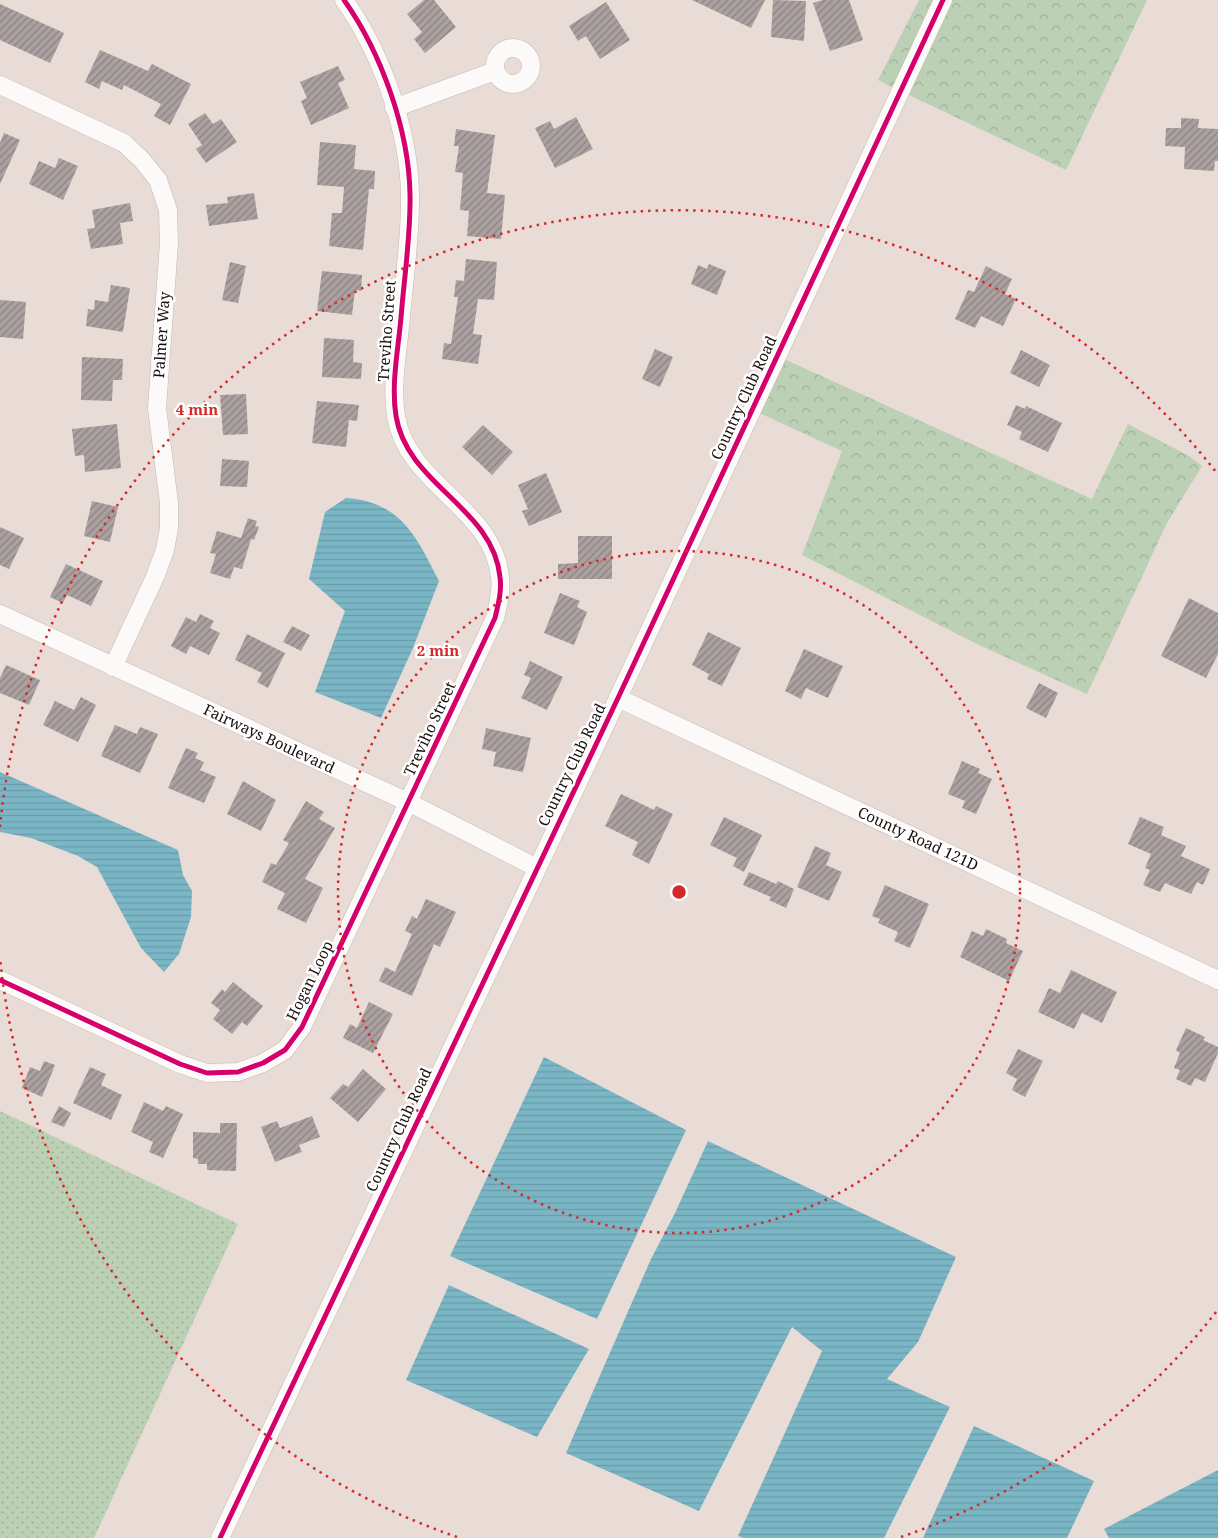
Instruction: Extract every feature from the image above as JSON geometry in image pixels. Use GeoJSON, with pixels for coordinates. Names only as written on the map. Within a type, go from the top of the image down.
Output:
{"type":"FeatureCollection","features":[{"type":"Feature","properties":{"kind":"street","name":"Treviho Street"},"geometry":{"type":"LineString","coordinates":[[344,0],[361,24],[394,108],[408,159],[410,195],[395,395],[400,436],[411,457],[470,516],[487,537],[496,557],[500,578],[500,594],[495,618],[410,803]]}},
{"type":"Feature","properties":{"kind":"street","name":"Country Club Road"},"geometry":{"type":"LineString","coordinates":[[220,1538],[618,698],[943,0]]}},
{"type":"Feature","properties":{"kind":"street"},"geometry":{"type":"LineString","coordinates":[[394,108],[495,70]]}},
{"type":"Feature","properties":{"kind":"street","name":"Palmer Way"},"geometry":{"type":"LineString","coordinates":[[0,85],[124,143],[142,160],[158,180],[168,210],[169,243],[157,408],[169,502],[169,528],[165,550],[155,577],[113,667]]}},
{"type":"Feature","properties":{"kind":"street","name":"Fairways Boulevard"},"geometry":{"type":"LineString","coordinates":[[0,614],[410,803],[537,868]]}},
{"type":"Feature","properties":{"kind":"street","name":"County Road 121D"},"geometry":{"type":"LineString","coordinates":[[618,698],[1218,980]]}},
{"type":"Feature","properties":{"kind":"street","name":"Hogan Loop"},"geometry":{"type":"LineString","coordinates":[[0,980],[180,1064],[207,1073],[238,1072],[264,1063],[285,1050],[302,1027],[410,803]]}},
{"type":"Feature","properties":{"kind":"green space"},"geometry":{"type":"Polygon","coordinates":[[[919,0],[935,0],[894,88],[878,80],[919,0]]]}},
{"type":"Feature","properties":{"kind":"green space"},"geometry":{"type":"Polygon","coordinates":[[[951,0],[1147,0],[1066,170],[907,94],[951,0]]]}},
{"type":"Feature","properties":{"kind":"green space"},"geometry":{"type":"Polygon","coordinates":[[[784,359],[1092,499],[1128,424],[1189,456],[1202,466],[1167,523],[1087,694],[977,644],[802,555],[842,451],[759,413],[784,359]]]}},
{"type":"Feature","properties":{"kind":"green space"},"geometry":{"type":"Polygon","coordinates":[[[0,1111],[238,1224],[94,1538],[0,1538],[0,1111]]]}},
{"type":"Feature","properties":{"kind":"water"},"geometry":{"type":"Polygon","coordinates":[[[346,498],[381,506],[394,514],[414,536],[439,581],[413,648],[381,718],[315,692],[345,611],[309,579],[325,512],[346,498]]]}},
{"type":"Feature","properties":{"kind":"water"},"geometry":{"type":"Polygon","coordinates":[[[0,772],[178,850],[183,875],[192,891],[191,917],[179,954],[164,972],[141,948],[97,867],[78,856],[31,838],[0,832],[0,772]]]}},
{"type":"Feature","properties":{"kind":"water"},"geometry":{"type":"Polygon","coordinates":[[[544,1057],[686,1130],[597,1319],[450,1256],[544,1057]]]}},
{"type":"Feature","properties":{"kind":"water"},"geometry":{"type":"Polygon","coordinates":[[[708,1141],[956,1257],[918,1342],[887,1379],[950,1407],[884,1538],[743,1538],[738,1536],[822,1351],[792,1327],[699,1511],[566,1453],[651,1259],[675,1213],[708,1141]]]}},
{"type":"Feature","properties":{"kind":"water"},"geometry":{"type":"Polygon","coordinates":[[[449,1285],[589,1349],[537,1437],[406,1380],[449,1285]]]}},
{"type":"Feature","properties":{"kind":"water"},"geometry":{"type":"Polygon","coordinates":[[[974,1426],[1094,1481],[1067,1538],[923,1538],[974,1426]]]}},
{"type":"Feature","properties":{"kind":"water"},"geometry":{"type":"Polygon","coordinates":[[[1218,1470],[1218,1538],[1109,1538],[1104,1529],[1218,1470]]]}},
{"type":"Feature","properties":{"kind":"building"},"geometry":{"type":"Polygon","coordinates":[[[424,0],[434,0],[456,27],[425,53],[414,39],[422,32],[407,14],[424,0]]]}},
{"type":"Feature","properties":{"kind":"building"},"geometry":{"type":"Polygon","coordinates":[[[692,0],[765,0],[751,28],[692,0]]]}},
{"type":"Feature","properties":{"kind":"building"},"geometry":{"type":"Polygon","coordinates":[[[773,0],[806,1],[804,41],[771,37],[773,0]]]}},
{"type":"Feature","properties":{"kind":"building"},"geometry":{"type":"Polygon","coordinates":[[[823,0],[849,0],[863,40],[830,51],[813,3],[823,0]]]}},
{"type":"Feature","properties":{"kind":"building"},"geometry":{"type":"Polygon","coordinates":[[[606,2],[630,40],[600,59],[586,36],[578,41],[569,26],[606,2]]]}},
{"type":"Feature","properties":{"kind":"building"},"geometry":{"type":"Polygon","coordinates":[[[0,4],[64,33],[50,63],[0,40],[0,4]]]}},
{"type":"Feature","properties":{"kind":"building"},"geometry":{"type":"Polygon","coordinates":[[[100,50],[148,71],[152,64],[191,84],[170,125],[154,116],[161,104],[124,85],[122,90],[102,81],[99,89],[85,82],[100,50]]]}},
{"type":"Feature","properties":{"kind":"building"},"geometry":{"type":"Polygon","coordinates":[[[338,66],[345,80],[338,83],[349,108],[311,125],[301,101],[307,98],[300,82],[338,66]]]}},
{"type":"Feature","properties":{"kind":"building"},"geometry":{"type":"Polygon","coordinates":[[[205,113],[213,124],[221,119],[237,142],[206,163],[196,149],[202,145],[188,124],[205,113]]]}},
{"type":"Feature","properties":{"kind":"building"},"geometry":{"type":"Polygon","coordinates":[[[576,117],[593,149],[555,168],[535,128],[550,121],[554,129],[576,117]]]}},
{"type":"Feature","properties":{"kind":"building"},"geometry":{"type":"Polygon","coordinates":[[[1181,118],[1199,119],[1198,128],[1218,129],[1218,161],[1215,161],[1214,171],[1184,169],[1185,147],[1165,146],[1166,128],[1181,128],[1181,118]]]}},
{"type":"Feature","properties":{"kind":"building"},"geometry":{"type":"Polygon","coordinates":[[[456,129],[495,135],[487,193],[505,195],[501,239],[467,236],[469,211],[460,210],[463,173],[455,172],[459,146],[454,146],[456,129]]]}},
{"type":"Feature","properties":{"kind":"building"},"geometry":{"type":"Polygon","coordinates":[[[4,133],[20,140],[0,184],[0,143],[4,133]]]}},
{"type":"Feature","properties":{"kind":"building"},"geometry":{"type":"Polygon","coordinates":[[[320,142],[356,145],[354,169],[375,171],[374,189],[369,189],[363,250],[329,246],[332,213],[342,213],[344,187],[317,185],[320,142]]]}},
{"type":"Feature","properties":{"kind":"building"},"geometry":{"type":"Polygon","coordinates":[[[59,158],[78,166],[63,200],[29,184],[39,161],[55,168],[59,158]]]}},
{"type":"Feature","properties":{"kind":"building"},"geometry":{"type":"Polygon","coordinates":[[[254,193],[258,219],[209,226],[206,205],[228,203],[227,197],[254,193]]]}},
{"type":"Feature","properties":{"kind":"building"},"geometry":{"type":"Polygon","coordinates":[[[130,203],[133,221],[120,223],[123,244],[91,249],[87,229],[95,228],[92,210],[130,203]]]}},
{"type":"Feature","properties":{"kind":"building"},"geometry":{"type":"Polygon","coordinates":[[[466,259],[497,262],[494,300],[478,299],[473,334],[482,335],[478,364],[442,359],[444,343],[451,344],[458,297],[454,297],[456,280],[464,281],[466,259]]]}},
{"type":"Feature","properties":{"kind":"building"},"geometry":{"type":"Polygon","coordinates":[[[230,262],[246,266],[238,303],[222,300],[230,262]]]}},
{"type":"Feature","properties":{"kind":"building"},"geometry":{"type":"Polygon","coordinates":[[[709,264],[726,271],[717,295],[691,284],[698,265],[707,269],[709,264]]]}},
{"type":"Feature","properties":{"kind":"building"},"geometry":{"type":"Polygon","coordinates":[[[986,266],[1012,279],[1005,294],[1016,299],[1003,326],[981,316],[975,328],[955,319],[968,290],[974,292],[986,266]]]}},
{"type":"Feature","properties":{"kind":"building"},"geometry":{"type":"Polygon","coordinates":[[[322,271],[362,275],[361,291],[355,290],[352,315],[317,311],[322,271]]]}},
{"type":"Feature","properties":{"kind":"building"},"geometry":{"type":"Polygon","coordinates":[[[111,285],[130,288],[123,332],[86,326],[88,309],[94,310],[95,300],[108,302],[111,285]]]}},
{"type":"Feature","properties":{"kind":"building"},"geometry":{"type":"Polygon","coordinates":[[[0,300],[26,302],[23,339],[0,337],[0,300]]]}},
{"type":"Feature","properties":{"kind":"building"},"geometry":{"type":"Polygon","coordinates":[[[324,338],[354,340],[353,362],[362,363],[361,379],[322,377],[324,338]]]}},
{"type":"Feature","properties":{"kind":"building"},"geometry":{"type":"Polygon","coordinates":[[[655,349],[673,357],[660,387],[642,379],[655,349]]]}},
{"type":"Feature","properties":{"kind":"building"},"geometry":{"type":"Polygon","coordinates":[[[1021,350],[1050,365],[1039,387],[1010,373],[1021,350]]]}},
{"type":"Feature","properties":{"kind":"building"},"geometry":{"type":"Polygon","coordinates":[[[82,357],[123,359],[122,380],[113,380],[112,401],[81,400],[82,357]]]}},
{"type":"Feature","properties":{"kind":"building"},"geometry":{"type":"Polygon","coordinates":[[[246,394],[248,434],[223,435],[220,395],[246,394]]]}},
{"type":"Feature","properties":{"kind":"building"},"geometry":{"type":"Polygon","coordinates":[[[317,401],[359,405],[357,421],[349,420],[346,447],[312,443],[317,401]]]}},
{"type":"Feature","properties":{"kind":"building"},"geometry":{"type":"Polygon","coordinates":[[[1016,405],[1025,409],[1026,406],[1062,423],[1048,452],[1019,439],[1022,432],[1007,425],[1016,405]]]}},
{"type":"Feature","properties":{"kind":"building"},"geometry":{"type":"Polygon","coordinates":[[[117,424],[121,468],[85,472],[84,455],[75,456],[72,429],[117,424]]]}},
{"type":"Feature","properties":{"kind":"building"},"geometry":{"type":"Polygon","coordinates":[[[483,425],[513,452],[492,475],[462,447],[483,425]]]}},
{"type":"Feature","properties":{"kind":"building"},"geometry":{"type":"Polygon","coordinates":[[[222,459],[249,461],[247,487],[220,486],[222,459]]]}},
{"type":"Feature","properties":{"kind":"building"},"geometry":{"type":"Polygon","coordinates":[[[546,473],[562,512],[529,526],[522,511],[528,509],[518,485],[546,473]]]}},
{"type":"Feature","properties":{"kind":"building"},"geometry":{"type":"Polygon","coordinates":[[[92,501],[118,507],[110,542],[84,536],[92,501]]]}},
{"type":"Feature","properties":{"kind":"building"},"geometry":{"type":"Polygon","coordinates":[[[248,518],[257,521],[255,526],[259,527],[254,540],[251,539],[242,569],[234,567],[230,579],[210,573],[216,554],[210,553],[217,531],[241,538],[248,518]]]}},
{"type":"Feature","properties":{"kind":"building"},"geometry":{"type":"Polygon","coordinates":[[[0,527],[24,538],[9,569],[0,565],[0,527]]]}},
{"type":"Feature","properties":{"kind":"building"},"geometry":{"type":"Polygon","coordinates":[[[578,536],[612,536],[612,579],[558,579],[558,564],[578,563],[578,536]]]}},
{"type":"Feature","properties":{"kind":"building"},"geometry":{"type":"Polygon","coordinates":[[[66,564],[103,581],[91,606],[67,595],[63,603],[50,597],[66,564]]]}},
{"type":"Feature","properties":{"kind":"building"},"geometry":{"type":"Polygon","coordinates":[[[560,593],[580,601],[577,607],[587,612],[574,645],[544,633],[560,593]]]}},
{"type":"Feature","properties":{"kind":"building"},"geometry":{"type":"Polygon","coordinates":[[[1189,598],[1218,613],[1218,654],[1206,678],[1161,656],[1189,598]]]}},
{"type":"Feature","properties":{"kind":"building"},"geometry":{"type":"Polygon","coordinates":[[[200,614],[214,621],[210,628],[220,633],[209,655],[190,646],[186,654],[171,646],[186,617],[196,622],[200,614]]]}},
{"type":"Feature","properties":{"kind":"building"},"geometry":{"type":"Polygon","coordinates":[[[292,626],[310,635],[301,651],[283,642],[292,626]]]}},
{"type":"Feature","properties":{"kind":"building"},"geometry":{"type":"Polygon","coordinates":[[[708,632],[741,648],[722,686],[707,679],[709,674],[692,665],[708,632]]]}},
{"type":"Feature","properties":{"kind":"building"},"geometry":{"type":"Polygon","coordinates":[[[247,634],[285,653],[268,688],[257,682],[262,673],[235,660],[247,634]]]}},
{"type":"Feature","properties":{"kind":"building"},"geometry":{"type":"Polygon","coordinates":[[[804,649],[843,666],[828,698],[806,688],[801,699],[785,691],[804,649]]]}},
{"type":"Feature","properties":{"kind":"building"},"geometry":{"type":"Polygon","coordinates":[[[530,661],[563,677],[547,710],[521,698],[531,678],[524,675],[530,661]]]}},
{"type":"Feature","properties":{"kind":"building"},"geometry":{"type":"Polygon","coordinates":[[[6,665],[40,680],[29,705],[0,693],[0,678],[6,665]]]}},
{"type":"Feature","properties":{"kind":"building"},"geometry":{"type":"Polygon","coordinates":[[[1039,683],[1058,693],[1046,718],[1026,708],[1039,683]]]}},
{"type":"Feature","properties":{"kind":"building"},"geometry":{"type":"Polygon","coordinates":[[[81,697],[96,705],[78,742],[43,725],[55,701],[74,710],[81,697]]]}},
{"type":"Feature","properties":{"kind":"building"},"geometry":{"type":"Polygon","coordinates":[[[115,725],[137,734],[140,727],[158,734],[140,773],[101,756],[115,725]]]}},
{"type":"Feature","properties":{"kind":"building"},"geometry":{"type":"Polygon","coordinates":[[[486,728],[531,738],[523,772],[493,766],[496,752],[482,749],[486,728]]]}},
{"type":"Feature","properties":{"kind":"building"},"geometry":{"type":"Polygon","coordinates":[[[186,748],[198,753],[195,758],[204,762],[200,770],[216,777],[204,803],[168,788],[186,748]]]}},
{"type":"Feature","properties":{"kind":"building"},"geometry":{"type":"Polygon","coordinates":[[[962,761],[980,769],[978,773],[992,779],[976,814],[962,808],[965,801],[948,794],[962,761]]]}},
{"type":"Feature","properties":{"kind":"building"},"geometry":{"type":"Polygon","coordinates":[[[243,781],[276,800],[261,831],[227,814],[243,781]]]}},
{"type":"Feature","properties":{"kind":"building"},"geometry":{"type":"Polygon","coordinates":[[[621,794],[654,810],[656,806],[673,814],[649,864],[632,855],[638,842],[605,826],[621,794]]]}},
{"type":"Feature","properties":{"kind":"building"},"geometry":{"type":"Polygon","coordinates":[[[306,801],[324,812],[319,819],[335,828],[305,879],[323,888],[306,923],[277,909],[285,893],[262,882],[271,863],[276,865],[289,843],[283,840],[306,801]]]}},
{"type":"Feature","properties":{"kind":"building"},"geometry":{"type":"Polygon","coordinates":[[[724,817],[762,835],[744,872],[733,866],[737,858],[710,845],[724,817]]]}},
{"type":"Feature","properties":{"kind":"building"},"geometry":{"type":"Polygon","coordinates":[[[1140,817],[1164,827],[1161,835],[1186,846],[1181,856],[1210,869],[1203,885],[1197,882],[1191,894],[1165,883],[1160,892],[1143,885],[1150,870],[1145,868],[1151,854],[1128,844],[1140,817]]]}},
{"type":"Feature","properties":{"kind":"building"},"geometry":{"type":"Polygon","coordinates":[[[815,846],[831,853],[826,865],[842,872],[829,901],[797,887],[815,846]]]}},
{"type":"Feature","properties":{"kind":"building"},"geometry":{"type":"Polygon","coordinates":[[[749,872],[776,884],[778,881],[794,889],[786,908],[769,900],[771,897],[743,885],[749,872]]]}},
{"type":"Feature","properties":{"kind":"building"},"geometry":{"type":"Polygon","coordinates":[[[885,885],[929,904],[910,948],[894,941],[898,932],[878,923],[880,919],[872,916],[885,885]]]}},
{"type":"Feature","properties":{"kind":"building"},"geometry":{"type":"Polygon","coordinates":[[[426,899],[456,912],[440,947],[434,944],[412,996],[379,981],[385,967],[395,972],[412,934],[405,931],[412,916],[417,919],[426,899]]]}},
{"type":"Feature","properties":{"kind":"building"},"geometry":{"type":"Polygon","coordinates":[[[986,929],[1007,939],[1006,943],[1023,951],[1009,981],[960,957],[972,931],[983,936],[986,929]]]}},
{"type":"Feature","properties":{"kind":"building"},"geometry":{"type":"Polygon","coordinates":[[[1071,970],[1117,992],[1102,1023],[1082,1013],[1074,1029],[1038,1012],[1049,988],[1060,993],[1071,970]]]}},
{"type":"Feature","properties":{"kind":"building"},"geometry":{"type":"Polygon","coordinates":[[[233,982],[263,1006],[247,1026],[242,1022],[232,1034],[213,1019],[220,1010],[211,1003],[222,989],[225,992],[233,982]]]}},
{"type":"Feature","properties":{"kind":"building"},"geometry":{"type":"Polygon","coordinates":[[[369,1002],[393,1014],[373,1053],[343,1038],[350,1024],[357,1028],[369,1002]]]}},
{"type":"Feature","properties":{"kind":"building"},"geometry":{"type":"Polygon","coordinates":[[[1186,1028],[1205,1037],[1203,1040],[1218,1047],[1218,1053],[1205,1082],[1195,1078],[1191,1086],[1176,1079],[1180,1070],[1174,1068],[1180,1053],[1176,1050],[1186,1028]]]}},
{"type":"Feature","properties":{"kind":"building"},"geometry":{"type":"Polygon","coordinates":[[[1018,1049],[1043,1061],[1025,1097],[1012,1090],[1017,1079],[1006,1073],[1018,1049]]]}},
{"type":"Feature","properties":{"kind":"building"},"geometry":{"type":"Polygon","coordinates":[[[44,1061],[55,1065],[42,1097],[22,1088],[30,1067],[40,1071],[44,1061]]]}},
{"type":"Feature","properties":{"kind":"building"},"geometry":{"type":"Polygon","coordinates":[[[90,1067],[106,1074],[101,1085],[122,1095],[111,1120],[73,1103],[90,1067]]]}},
{"type":"Feature","properties":{"kind":"building"},"geometry":{"type":"Polygon","coordinates":[[[363,1069],[386,1089],[358,1122],[330,1098],[343,1084],[348,1087],[363,1069]]]}},
{"type":"Feature","properties":{"kind":"building"},"geometry":{"type":"Polygon","coordinates":[[[144,1102],[163,1111],[166,1106],[183,1114],[163,1158],[149,1152],[153,1142],[131,1132],[144,1102]]]}},
{"type":"Feature","properties":{"kind":"building"},"geometry":{"type":"Polygon","coordinates":[[[59,1106],[71,1113],[64,1127],[51,1122],[59,1106]]]}},
{"type":"Feature","properties":{"kind":"building"},"geometry":{"type":"Polygon","coordinates":[[[312,1116],[320,1137],[299,1145],[302,1152],[275,1162],[261,1127],[277,1121],[280,1128],[312,1116]]]}},
{"type":"Feature","properties":{"kind":"building"},"geometry":{"type":"Polygon","coordinates":[[[220,1123],[237,1123],[236,1171],[207,1170],[207,1164],[198,1164],[198,1159],[193,1158],[193,1132],[220,1133],[220,1123]]]}},
{"type":"Feature","properties":{"kind":"cycle path"},"geometry":{"type":"LineString","coordinates":[[0,980],[180,1064],[207,1073],[238,1072],[263,1063],[285,1050],[302,1027],[495,618],[499,598],[500,577],[494,553],[482,532],[467,513],[432,479],[416,460],[403,440],[396,416],[394,392],[409,225],[410,194],[408,169],[398,118],[381,67],[370,43],[344,0]]}},
{"type":"Feature","properties":{"kind":"cycle path"},"geometry":{"type":"LineString","coordinates":[[220,1538],[618,698],[943,0]]}}]}
